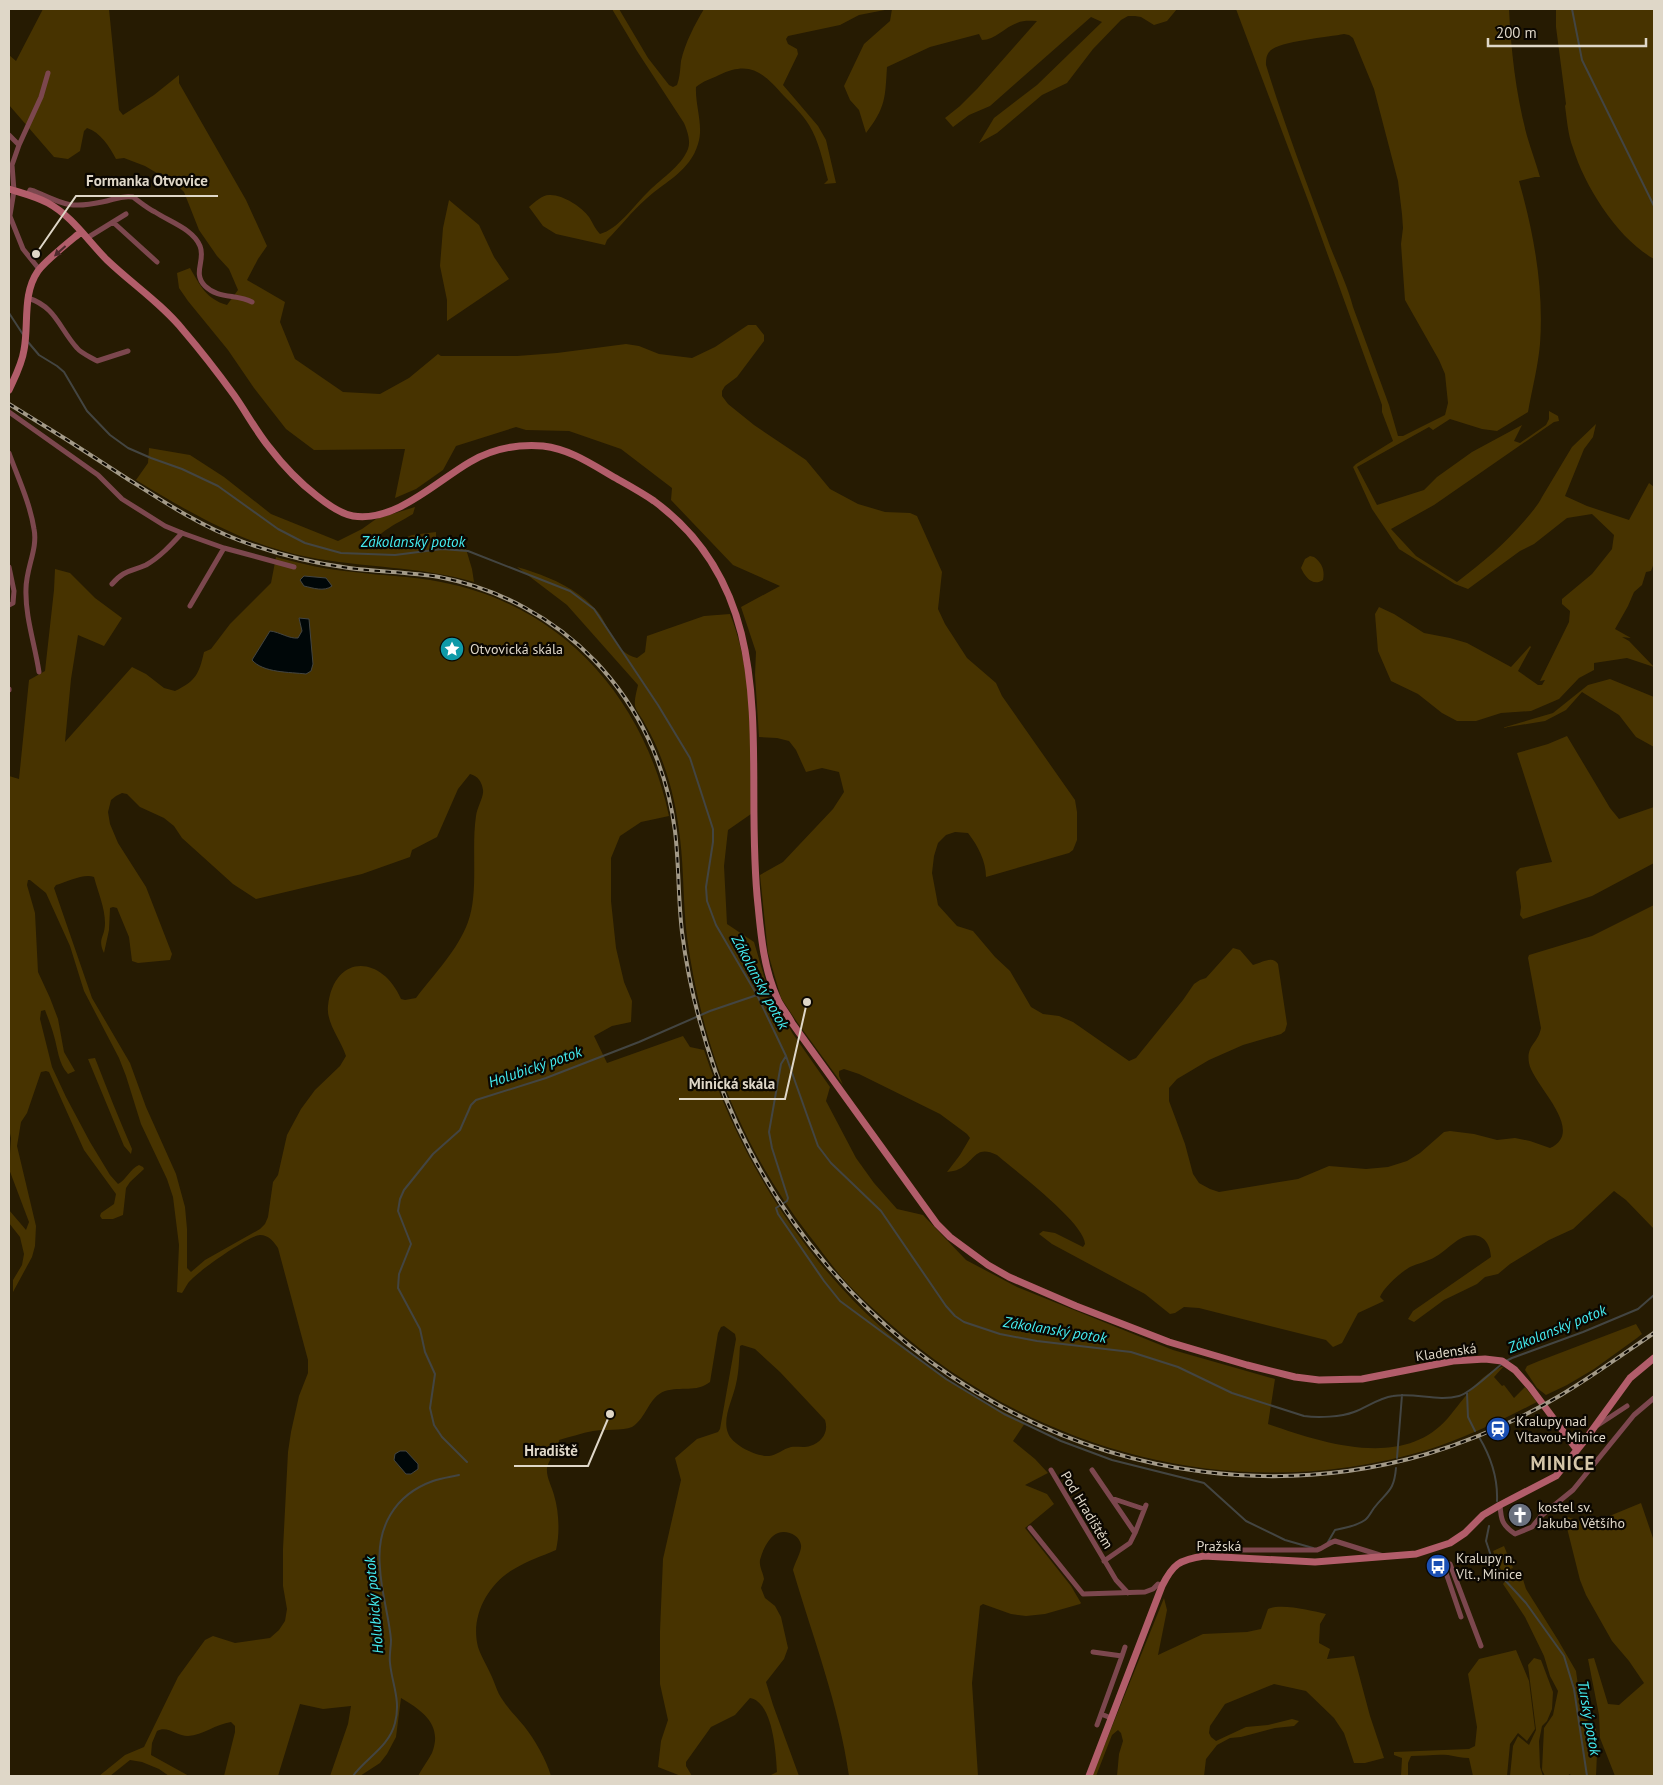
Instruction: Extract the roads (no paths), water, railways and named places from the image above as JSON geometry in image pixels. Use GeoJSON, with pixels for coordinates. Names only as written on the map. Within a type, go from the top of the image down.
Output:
{"type":"FeatureCollection","features":[{"type":"Feature","properties":{"kind":"main road","name":"Kladenská"},"geometry":{"type":"LineString","coordinates":[[12,190],[28,194],[60,210],[131,283],[158,304],[181,326],[234,395],[268,447],[316,496],[341,512],[354,516],[387,512],[422,495],[478,458],[505,449],[531,446],[558,449],[574,454],[644,494],[670,514],[696,541],[718,574],[735,608],[743,637],[752,712],[755,884],[762,946],[773,988],[792,1023],[937,1224],[950,1237],[988,1265],[1009,1277],[1076,1306],[1170,1342],[1295,1377],[1336,1380],[1362,1379],[1452,1361],[1496,1359],[1509,1365],[1530,1387],[1578,1450]]}},
{"type":"Feature","properties":{"kind":"main road"},"geometry":{"type":"LineString","coordinates":[[9,390],[21,363],[26,335],[28,298],[32,281],[39,270],[81,232]]}},
{"type":"Feature","properties":{"kind":"main road","name":"Pražská"},"geometry":{"type":"LineString","coordinates":[[1089,1776],[1160,1585],[1178,1563],[1187,1558],[1204,1556],[1315,1562],[1386,1557],[1416,1554],[1450,1543],[1465,1533],[1483,1515],[1556,1476],[1578,1450],[1630,1378],[1654,1358]]}},
{"type":"Feature","properties":{"kind":"street"},"geometry":{"type":"LineString","coordinates":[[39,270],[23,250],[10,215],[12,165],[41,97],[48,73]]}},
{"type":"Feature","properties":{"kind":"street"},"geometry":{"type":"LineString","coordinates":[[9,135],[19,145]]}},
{"type":"Feature","properties":{"kind":"street"},"geometry":{"type":"LineString","coordinates":[[28,194],[30,190],[34,190],[69,206],[96,204],[123,196],[132,198],[184,230],[196,240],[200,245],[202,254],[198,268],[204,285],[224,296],[252,302]]}},
{"type":"Feature","properties":{"kind":"street"},"geometry":{"type":"LineString","coordinates":[[87,238],[126,214]]}},
{"type":"Feature","properties":{"kind":"street"},"geometry":{"type":"LineString","coordinates":[[114,223],[157,262]]}},
{"type":"Feature","properties":{"kind":"street"},"geometry":{"type":"LineString","coordinates":[[28,298],[47,307],[78,349],[97,361],[128,351]]}},
{"type":"Feature","properties":{"kind":"street"},"geometry":{"type":"LineString","coordinates":[[9,412],[98,474],[122,499],[165,526],[182,534],[224,548],[294,567]]}},
{"type":"Feature","properties":{"kind":"street"},"geometry":{"type":"LineString","coordinates":[[9,453],[28,504],[35,531],[35,549],[28,566],[26,592],[39,672]]}},
{"type":"Feature","properties":{"kind":"street"},"geometry":{"type":"LineString","coordinates":[[112,584],[120,575],[146,564],[162,554],[182,534]]}},
{"type":"Feature","properties":{"kind":"street"},"geometry":{"type":"LineString","coordinates":[[190,606],[224,548]]}},
{"type":"Feature","properties":{"kind":"street"},"geometry":{"type":"LineString","coordinates":[[9,567],[14,591],[12,603],[9,605]]}},
{"type":"Feature","properties":{"kind":"street"},"geometry":{"type":"LineString","coordinates":[[1500,1505],[1500,1518],[1515,1534],[1532,1527],[1541,1516],[1574,1490],[1634,1415],[1654,1398]]}},
{"type":"Feature","properties":{"kind":"street"},"geometry":{"type":"LineString","coordinates":[[1595,1426],[1627,1406]]}},
{"type":"Feature","properties":{"kind":"street","name":"Pod Hradištěm"},"geometry":{"type":"LineString","coordinates":[[1051,1470],[1104,1561],[1116,1580],[1128,1593]]}},
{"type":"Feature","properties":{"kind":"street","name":"Pod Hradištěm"},"geometry":{"type":"LineString","coordinates":[[1092,1470],[1135,1533],[1130,1544],[1104,1561]]}},
{"type":"Feature","properties":{"kind":"street"},"geometry":{"type":"LineString","coordinates":[[1111,1498],[1145,1507],[1135,1533]]}},
{"type":"Feature","properties":{"kind":"street"},"geometry":{"type":"LineString","coordinates":[[1030,1528],[1083,1594],[1145,1592],[1160,1585]]}},
{"type":"Feature","properties":{"kind":"street","name":"Pražská"},"geometry":{"type":"LineString","coordinates":[[1226,1550],[1317,1550],[1335,1541],[1386,1557]]}},
{"type":"Feature","properties":{"kind":"street"},"geometry":{"type":"LineString","coordinates":[[1462,1617],[1443,1563],[1450,1564],[1481,1646]]}},
{"type":"Feature","properties":{"kind":"street"},"geometry":{"type":"LineString","coordinates":[[1097,1725],[1125,1647]]}},
{"type":"Feature","properties":{"kind":"street"},"geometry":{"type":"LineString","coordinates":[[1092,1652],[1122,1656]]}},
{"type":"Feature","properties":{"kind":"street"},"geometry":{"type":"LineString","coordinates":[[1101,1714],[1111,1718]]}},
{"type":"Feature","properties":{"kind":"waterway"},"geometry":{"type":"LineString","coordinates":[[1572,9],[1582,60],[1654,206]]}},
{"type":"Feature","properties":{"kind":"waterway","name":"Zákolanský potok"},"geometry":{"type":"LineString","coordinates":[[9,313],[24,336]]}},
{"type":"Feature","properties":{"kind":"waterway","name":"Zákolanský potok"},"geometry":{"type":"LineString","coordinates":[[28,342],[39,355],[64,372],[87,411],[110,435],[128,448],[182,469],[218,486],[278,529],[305,543],[341,553],[395,555],[442,549],[468,551],[570,591],[594,609],[658,705],[690,758],[713,829],[713,842],[706,887],[707,901],[716,925],[757,995],[786,1056],[818,1146],[831,1163],[881,1211],[946,1306],[955,1316],[964,1322],[1000,1334],[1037,1341],[1131,1352],[1178,1367],[1232,1393],[1310,1417],[1349,1414],[1393,1396],[1410,1395],[1442,1398],[1459,1396],[1475,1387],[1502,1364]]}},
{"type":"Feature","properties":{"kind":"waterway","name":"Holubický potok"},"geometry":{"type":"LineString","coordinates":[[467,1462],[442,1437],[434,1425],[430,1408],[435,1374],[425,1352],[420,1329],[398,1288],[399,1274],[411,1244],[398,1211],[404,1190],[433,1154],[460,1130],[471,1105],[476,1100],[546,1078],[639,1042],[710,1011],[757,995]]}},
{"type":"Feature","properties":{"kind":"waterway"},"geometry":{"type":"LineString","coordinates":[[786,1056],[781,1064],[769,1132],[772,1148],[788,1198],[787,1201],[776,1208],[778,1214],[824,1281],[840,1301],[946,1379],[1004,1414],[1061,1441],[1112,1460],[1204,1483],[1246,1521],[1285,1540],[1313,1548]]}},
{"type":"Feature","properties":{"kind":"waterway","name":"Zákolanský potok"},"geometry":{"type":"LineString","coordinates":[[1506,1361],[1638,1309],[1654,1295]]}},
{"type":"Feature","properties":{"kind":"waterway","name":"Turský potok"},"geometry":{"type":"LineString","coordinates":[[1467,1393],[1468,1417],[1475,1431]]}},
{"type":"Feature","properties":{"kind":"waterway"},"geometry":{"type":"LineString","coordinates":[[1397,1458],[1402,1395]]}},
{"type":"Feature","properties":{"kind":"waterway","name":"Turský potok"},"geometry":{"type":"LineString","coordinates":[[1479,1437],[1493,1468],[1497,1501]]}},
{"type":"Feature","properties":{"kind":"waterway"},"geometry":{"type":"LineString","coordinates":[[1328,1542],[1335,1530],[1355,1525],[1368,1517],[1392,1487],[1396,1468]]}},
{"type":"Feature","properties":{"kind":"waterway","name":"Holubický potok"},"geometry":{"type":"LineString","coordinates":[[353,1776],[383,1746],[392,1731],[397,1715],[397,1699],[390,1660],[390,1631],[380,1568],[381,1540],[385,1527],[390,1515],[398,1504],[419,1487],[442,1478],[459,1475]]}},
{"type":"Feature","properties":{"kind":"waterway","name":"Turský potok"},"geometry":{"type":"LineString","coordinates":[[1489,1526],[1486,1541],[1492,1559],[1503,1578],[1526,1603],[1564,1656],[1574,1689],[1587,1776]]}},
{"type":"Feature","properties":{"kind":"railway"},"geometry":{"type":"LineString","coordinates":[[9,404],[166,503],[225,535],[267,550],[308,561],[349,568],[439,577],[482,589],[503,597],[543,618],[579,645],[595,661],[611,679],[638,718],[658,761],[671,807],[675,831],[682,932],[695,1004],[716,1073],[764,1176],[828,1267],[907,1343],[998,1404],[1097,1448],[1204,1472],[1315,1474],[1427,1454],[1479,1436],[1529,1413],[1561,1395],[1654,1333]]}},
{"type":"Feature","properties":{"kind":"place","name":"Formanka Otvovice"},"geometry":{"type":"Point","coordinates":[36,254]}},
{"type":"Feature","properties":{"kind":"place","name":"Otvovická skála"},"geometry":{"type":"Point","coordinates":[452,649]}},
{"type":"Feature","properties":{"kind":"place","name":"Minická skála"},"geometry":{"type":"Point","coordinates":[807,1002]}},
{"type":"Feature","properties":{"kind":"place","name":"Hradiště"},"geometry":{"type":"Point","coordinates":[610,1414]}},
{"type":"Feature","properties":{"kind":"place","name":"Kralupy nad Vltavou-Minice"},"geometry":{"type":"Point","coordinates":[1498,1429]}},
{"type":"Feature","properties":{"kind":"place","name":"kostel sv. Jakuba Většího"},"geometry":{"type":"Point","coordinates":[1520,1515]}},
{"type":"Feature","properties":{"kind":"place","name":"Kralupy n. Vlt., Minice"},"geometry":{"type":"Point","coordinates":[1438,1566]}},
{"type":"Feature","properties":{"kind":"district","name":"MINICE"},"geometry":{"type":"Point","coordinates":[1563,1463]}}]}
